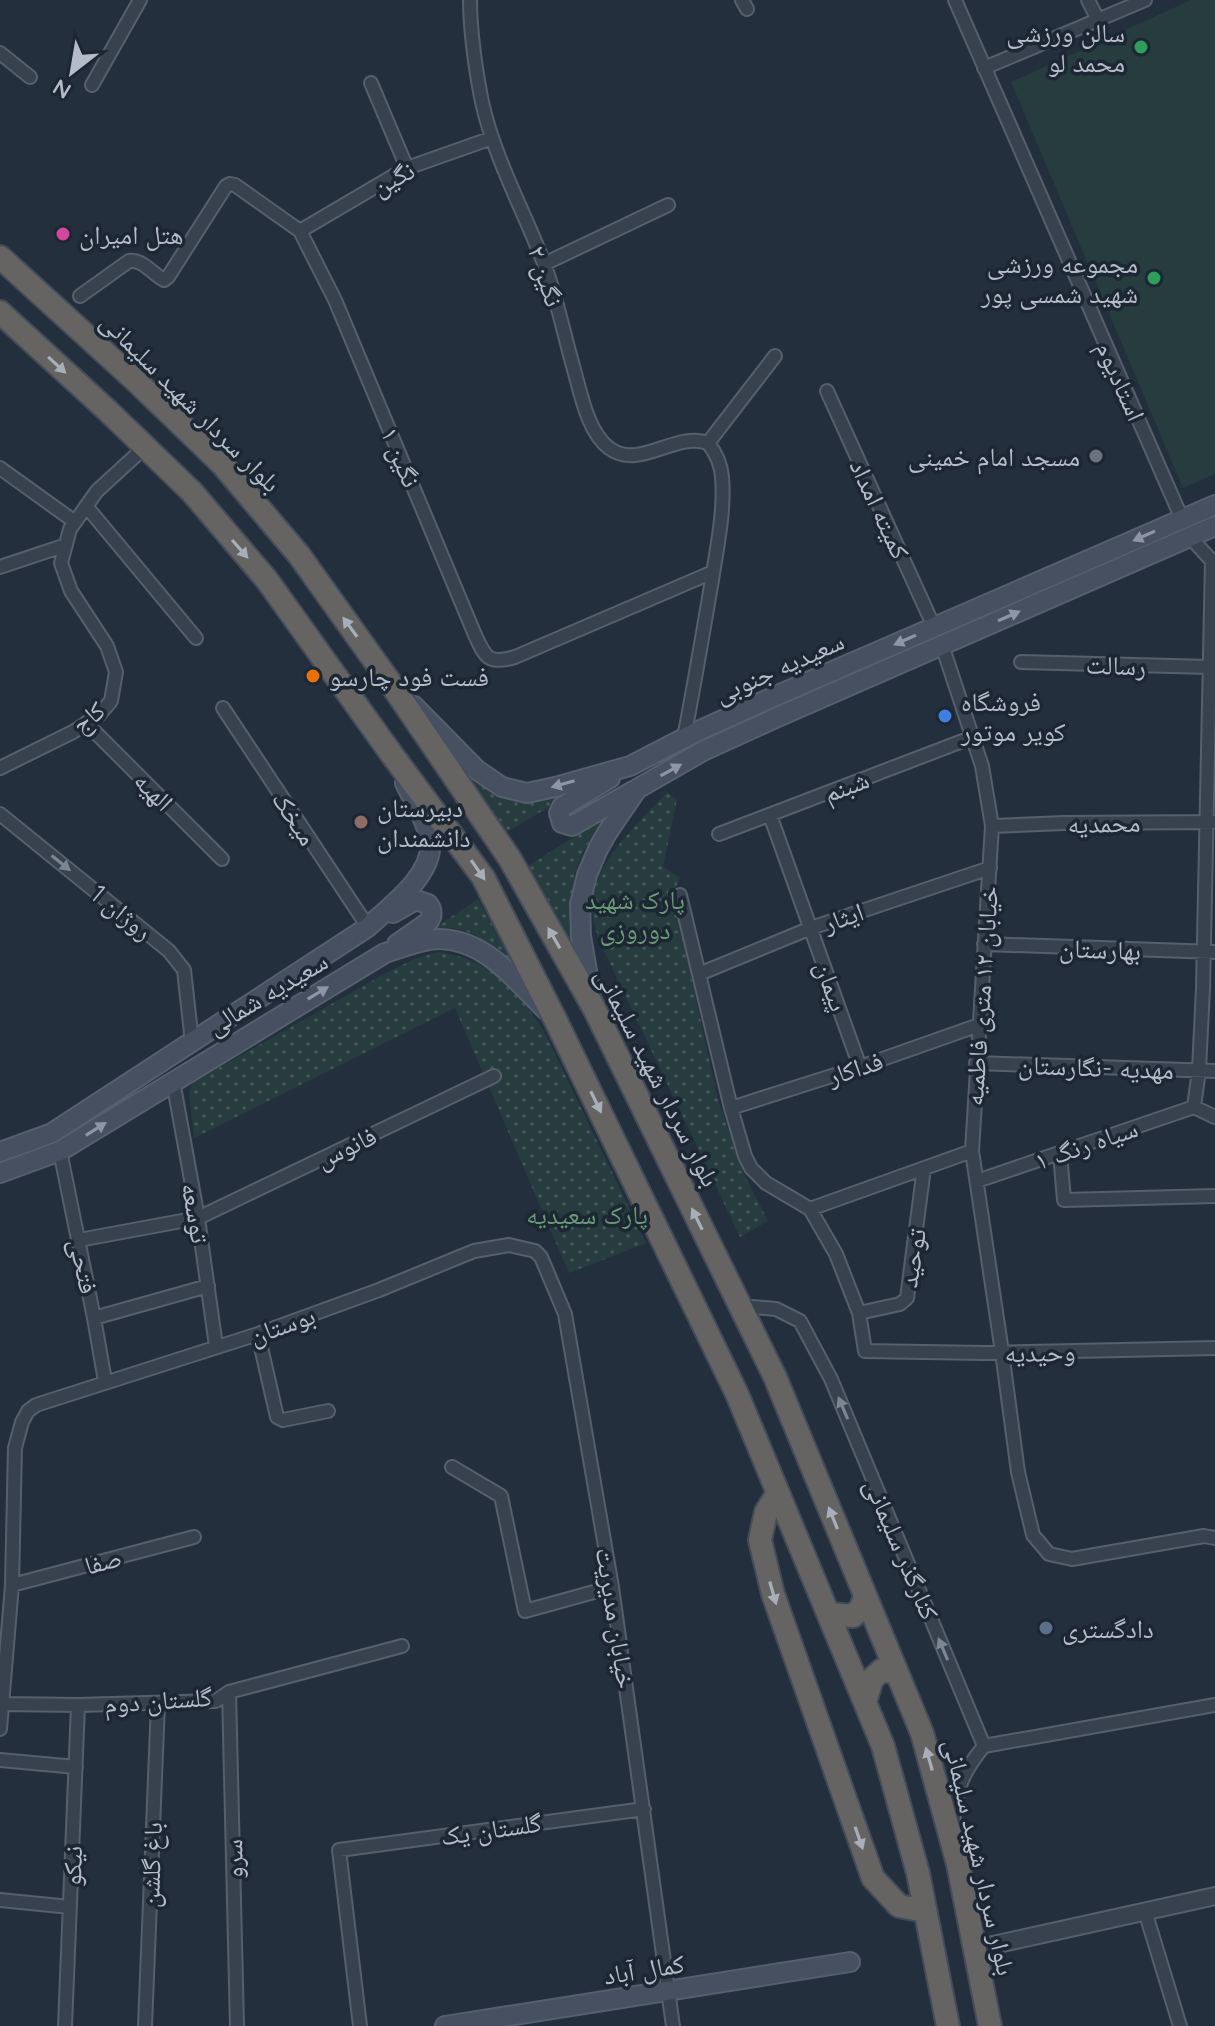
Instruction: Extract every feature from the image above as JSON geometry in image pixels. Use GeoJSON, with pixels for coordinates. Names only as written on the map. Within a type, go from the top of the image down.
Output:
{"type":"FeatureCollection","features":[{"type":"Feature","properties":{"kind":"highway","name":"بلوار سردار شهید سلیمانی"},"geometry":{"type":"LineString","coordinates":[[0,257],[222,464],[299,555],[510,859],[594,1008],[775,1377],[922,1733],[958,1864],[990,2026]]}},
{"type":"Feature","properties":{"kind":"highway"},"geometry":{"type":"LineString","coordinates":[[0,312],[192,492],[267,580],[483,877],[737,1394],[883,1746],[918,1873],[948,2026]]}},
{"type":"Feature","properties":{"kind":"highway"},"geometry":{"type":"LineString","coordinates":[[778,1493],[766,1512],[760,1540],[788,1638],[873,1878],[899,1906],[925,1911]]}},
{"type":"Feature","properties":{"kind":"highway"},"geometry":{"type":"LineString","coordinates":[[828,1614],[853,1616],[861,1608],[865,1596]]}},
{"type":"Feature","properties":{"kind":"highway"},"geometry":{"type":"LineString","coordinates":[[865,1702],[872,1679],[882,1670],[897,1673]]}},
{"type":"Feature","properties":{"kind":"main road","name":"سعیدیه جنوبی"},"geometry":{"type":"LineString","coordinates":[[389,681],[477,770],[502,787],[527,793],[630,766],[684,738],[1215,505]]}},
{"type":"Feature","properties":{"kind":"main road","name":"سعیدیه جنوبی"},"geometry":{"type":"LineString","coordinates":[[594,1008],[581,936],[580,904],[598,849],[637,789],[703,751],[1215,526]]}},
{"type":"Feature","properties":{"kind":"main road","name":"سعیدیه شمالی"},"geometry":{"type":"LineString","coordinates":[[0,1152],[52,1133],[368,927],[409,888],[427,864],[430,846],[426,827],[390,752]]}},
{"type":"Feature","properties":{"kind":"main road"},"geometry":{"type":"LineString","coordinates":[[630,766],[562,807],[560,820],[572,826],[637,789]]}},
{"type":"Feature","properties":{"kind":"main road"},"geometry":{"type":"LineString","coordinates":[[368,927],[416,900],[425,901],[431,907],[432,916],[427,923],[385,953]]}},
{"type":"Feature","properties":{"kind":"main road","name":"سعیدیه شمالی"},"geometry":{"type":"LineString","coordinates":[[0,1173],[60,1151],[385,953],[437,939],[467,943],[491,957],[555,1019]]}},
{"type":"Feature","properties":{"kind":"main road","name":"کمال آباد"},"geometry":{"type":"LineString","coordinates":[[445,2026],[850,1962]]}},
{"type":"Feature","properties":{"kind":"street"},"geometry":{"type":"LineString","coordinates":[[92,85],[139,0]]}},
{"type":"Feature","properties":{"kind":"street","name":"نگین ۲"},"geometry":{"type":"LineString","coordinates":[[470,0],[482,103],[492,138],[544,264],[585,410],[598,436],[607,447],[632,456],[687,441],[708,443]]}},
{"type":"Feature","properties":{"kind":"street","name":"استادیوم"},"geometry":{"type":"LineString","coordinates":[[955,0],[1182,519]]}},
{"type":"Feature","properties":{"kind":"street"},"geometry":{"type":"LineString","coordinates":[[1088,0],[1098,20]]}},
{"type":"Feature","properties":{"kind":"street"},"geometry":{"type":"LineString","coordinates":[[984,68],[1145,0]]}},
{"type":"Feature","properties":{"kind":"street"},"geometry":{"type":"LineString","coordinates":[[0,53],[30,77]]}},
{"type":"Feature","properties":{"kind":"street"},"geometry":{"type":"LineString","coordinates":[[371,83],[407,168]]}},
{"type":"Feature","properties":{"kind":"street","name":"نگین"},"geometry":{"type":"LineString","coordinates":[[300,231],[407,168],[492,138]]}},
{"type":"Feature","properties":{"kind":"street"},"geometry":{"type":"LineString","coordinates":[[80,296],[134,260],[164,280],[230,184],[300,231]]}},
{"type":"Feature","properties":{"kind":"street"},"geometry":{"type":"LineString","coordinates":[[544,264],[668,205]]}},
{"type":"Feature","properties":{"kind":"street","name":"نگین ۱"},"geometry":{"type":"LineString","coordinates":[[300,231],[335,300],[483,653],[488,658],[497,661],[515,657],[713,572]]}},
{"type":"Feature","properties":{"kind":"street"},"geometry":{"type":"LineString","coordinates":[[684,738],[697,675],[723,488],[718,458],[708,443],[775,356]]}},
{"type":"Feature","properties":{"kind":"street","name":"کمیته امداد"},"geometry":{"type":"LineString","coordinates":[[827,391],[934,627]]}},
{"type":"Feature","properties":{"kind":"street"},"geometry":{"type":"LineString","coordinates":[[0,567],[66,545],[70,529],[97,491],[145,447]]}},
{"type":"Feature","properties":{"kind":"street"},"geometry":{"type":"LineString","coordinates":[[0,468],[75,522]]}},
{"type":"Feature","properties":{"kind":"street"},"geometry":{"type":"LineString","coordinates":[[86,506],[196,638]]}},
{"type":"Feature","properties":{"kind":"street"},"geometry":{"type":"LineString","coordinates":[[1190,537],[1214,561],[1210,667],[1210,952],[1194,1107],[1215,1117]]}},
{"type":"Feature","properties":{"kind":"street","name":"کاج"},"geometry":{"type":"LineString","coordinates":[[0,768],[73,732],[99,715],[111,701],[116,672],[107,646],[71,591],[61,563],[66,545]]}},
{"type":"Feature","properties":{"kind":"street","name":"خیابان ۱۲ متری فاطمیه"},"geometry":{"type":"LineString","coordinates":[[942,645],[982,766],[992,826],[972,1151],[1018,1472],[1033,1535],[1049,1554],[1072,1559],[1204,1536],[1215,1538]]}},
{"type":"Feature","properties":{"kind":"street","name":"رسالت"},"geometry":{"type":"LineString","coordinates":[[1021,662],[1210,667]]}},
{"type":"Feature","properties":{"kind":"street","name":"میخک"},"geometry":{"type":"LineString","coordinates":[[223,708],[368,927]]}},
{"type":"Feature","properties":{"kind":"street","name":"الهیه"},"geometry":{"type":"LineString","coordinates":[[86,723],[222,859]]}},
{"type":"Feature","properties":{"kind":"street","name":"شبنم"},"geometry":{"type":"LineString","coordinates":[[719,834],[973,737]]}},
{"type":"Feature","properties":{"kind":"street","name":"روژان 1"},"geometry":{"type":"LineString","coordinates":[[0,814],[169,951],[184,970],[192,1042]]}},
{"type":"Feature","properties":{"kind":"street","name":"پیمان"},"geometry":{"type":"LineString","coordinates":[[770,815],[860,1067]]}},
{"type":"Feature","properties":{"kind":"street","name":"محمدیه"},"geometry":{"type":"LineString","coordinates":[[992,826],[1211,822]]}},
{"type":"Feature","properties":{"kind":"street","name":"ایثار"},"geometry":{"type":"LineString","coordinates":[[699,974],[811,928],[990,868]]}},
{"type":"Feature","properties":{"kind":"street"},"geometry":{"type":"LineString","coordinates":[[680,895],[745,1156],[751,1168],[766,1183],[810,1209],[836,1254],[859,1313]]}},
{"type":"Feature","properties":{"kind":"street","name":"بهارستان"},"geometry":{"type":"LineString","coordinates":[[984,944],[1210,952]]}},
{"type":"Feature","properties":{"kind":"street","name":"فداکار"},"geometry":{"type":"LineString","coordinates":[[731,1108],[979,1025]]}},
{"type":"Feature","properties":{"kind":"street","name":"مهدیه -نگارستان"},"geometry":{"type":"LineString","coordinates":[[976,1063],[1215,1071]]}},
{"type":"Feature","properties":{"kind":"street","name":"فانوس"},"geometry":{"type":"LineString","coordinates":[[79,1240],[198,1218],[494,1076]]}},
{"type":"Feature","properties":{"kind":"street","name":"توسعه"},"geometry":{"type":"LineString","coordinates":[[173,1081],[198,1218],[216,1346]]}},
{"type":"Feature","properties":{"kind":"street","name":"سیاه رنگ ۱"},"geometry":{"type":"LineString","coordinates":[[977,1181],[1194,1107]]}},
{"type":"Feature","properties":{"kind":"street","name":"فتحی"},"geometry":{"type":"LineString","coordinates":[[60,1151],[105,1381]]}},
{"type":"Feature","properties":{"kind":"street"},"geometry":{"type":"LineString","coordinates":[[810,1209],[972,1151]]}},
{"type":"Feature","properties":{"kind":"street"},"geometry":{"type":"LineString","coordinates":[[1060,1153],[1064,1200],[1215,1196]]}},
{"type":"Feature","properties":{"kind":"street","name":"توحید"},"geometry":{"type":"LineString","coordinates":[[859,1313],[900,1304],[907,1298],[924,1168]]}},
{"type":"Feature","properties":{"kind":"street","name":"بوستان"},"geometry":{"type":"LineString","coordinates":[[15,1448],[22,1422],[36,1405],[258,1334],[474,1251],[509,1245],[535,1251]]}},
{"type":"Feature","properties":{"kind":"street","name":"خیابان مدیریت"},"geometry":{"type":"LineString","coordinates":[[535,1251],[541,1257],[565,1314],[612,1587],[673,2026]]}},
{"type":"Feature","properties":{"kind":"street"},"geometry":{"type":"LineString","coordinates":[[94,1318],[208,1286]]}},
{"type":"Feature","properties":{"kind":"street","name":"کنارگذر سلیمانی"},"geometry":{"type":"LineString","coordinates":[[740,1306],[776,1309],[800,1321],[831,1379],[984,1746]]}},
{"type":"Feature","properties":{"kind":"street","name":"وحیدیه"},"geometry":{"type":"LineString","coordinates":[[859,1313],[865,1351],[984,1353],[1215,1348]]}},
{"type":"Feature","properties":{"kind":"street"},"geometry":{"type":"LineString","coordinates":[[258,1334],[277,1417],[283,1420],[328,1411]]}},
{"type":"Feature","properties":{"kind":"street"},"geometry":{"type":"LineString","coordinates":[[0,1447],[15,1448],[12,1585],[0,1729]]}},
{"type":"Feature","properties":{"kind":"street"},"geometry":{"type":"LineString","coordinates":[[452,1467],[501,1496],[525,1611],[612,1587]]}},
{"type":"Feature","properties":{"kind":"street","name":"صفا"},"geometry":{"type":"LineString","coordinates":[[12,1585],[194,1537]]}},
{"type":"Feature","properties":{"kind":"street","name":"گلستان دوم"},"geometry":{"type":"LineString","coordinates":[[3,1704],[216,1701],[229,1692],[402,1646]]}},
{"type":"Feature","properties":{"kind":"street","name":"سرو"},"geometry":{"type":"LineString","coordinates":[[229,1692],[237,2026]]}},
{"type":"Feature","properties":{"kind":"street","name":"باغ گلشن"},"geometry":{"type":"LineString","coordinates":[[145,2026],[158,1703]]}},
{"type":"Feature","properties":{"kind":"street","name":"نیکو"},"geometry":{"type":"LineString","coordinates":[[65,2026],[78,1705]]}},
{"type":"Feature","properties":{"kind":"street"},"geometry":{"type":"LineString","coordinates":[[951,1838],[961,1779],[984,1746],[1215,1705]]}},
{"type":"Feature","properties":{"kind":"street"},"geometry":{"type":"LineString","coordinates":[[0,1760],[76,1767]]}},
{"type":"Feature","properties":{"kind":"street","name":"گلستان یک"},"geometry":{"type":"LineString","coordinates":[[360,2026],[339,1850],[644,1809]]}},
{"type":"Feature","properties":{"kind":"street"},"geometry":{"type":"LineString","coordinates":[[975,1949],[1215,1896]]}},
{"type":"Feature","properties":{"kind":"street"},"geometry":{"type":"LineString","coordinates":[[0,1900],[70,1907]]}},
{"type":"Feature","properties":{"kind":"street"},"geometry":{"type":"LineString","coordinates":[[1145,1911],[1180,2026]]}},
{"type":"Feature","properties":{"kind":"green space","name":"مجموعه ورزشی شهید شمسی پور"},"geometry":{"type":"Polygon","coordinates":[[[1191,0],[1215,0],[1215,474],[1183,488],[1011,82],[1191,0]]]}},
{"type":"Feature","properties":{"kind":"green space"},"geometry":{"type":"Polygon","coordinates":[[[465,770],[496,794],[517,801],[546,798],[584,786],[507,832],[465,770]]]}},
{"type":"Feature","properties":{"kind":"green space","name":"پارک شهید دوروزی"},"geometry":{"type":"Polygon","coordinates":[[[667,792],[677,800],[663,867],[680,878],[673,894],[718,1100],[744,1174],[768,1221],[740,1237],[598,938],[593,915],[595,890],[609,859],[667,792]]]}},
{"type":"Feature","properties":{"kind":"green space"},"geometry":{"type":"Polygon","coordinates":[[[609,815],[578,864],[572,900],[575,949],[528,866],[609,815]]]}},
{"type":"Feature","properties":{"kind":"green space"},"geometry":{"type":"Polygon","coordinates":[[[478,899],[518,971],[489,945],[467,932],[443,928],[430,931],[478,899]]]}},
{"type":"Feature","properties":{"kind":"green space","name":"پارک سعیدیه"},"geometry":{"type":"Polygon","coordinates":[[[438,952],[457,956],[488,970],[514,991],[536,1019],[646,1243],[569,1273],[455,1008],[194,1138],[189,1091],[194,1082],[384,974],[414,959],[438,952]]]}},
{"type":"Feature","properties":{"kind":"place","name":"سالن ورزشی محمد لو"},"geometry":{"type":"Point","coordinates":[1141,47]}},
{"type":"Feature","properties":{"kind":"place","name":"هتل امیران"},"geometry":{"type":"Point","coordinates":[63,234]}},
{"type":"Feature","properties":{"kind":"place","name":"مجموعه ورزشی شهید شمسی پور"},"geometry":{"type":"Point","coordinates":[1154,278]}},
{"type":"Feature","properties":{"kind":"place","name":"مسجد امام خمینی"},"geometry":{"type":"Point","coordinates":[1096,456]}},
{"type":"Feature","properties":{"kind":"place","name":"فست فود چارسو"},"geometry":{"type":"Point","coordinates":[313,676]}},
{"type":"Feature","properties":{"kind":"place","name":"فروشگاه کویر موتور"},"geometry":{"type":"Point","coordinates":[945,716]}},
{"type":"Feature","properties":{"kind":"place","name":"دبیرستان دانشمندان"},"geometry":{"type":"Point","coordinates":[361,822]}},
{"type":"Feature","properties":{"kind":"place","name":"دادگستری"},"geometry":{"type":"Point","coordinates":[1046,1628]}}]}
